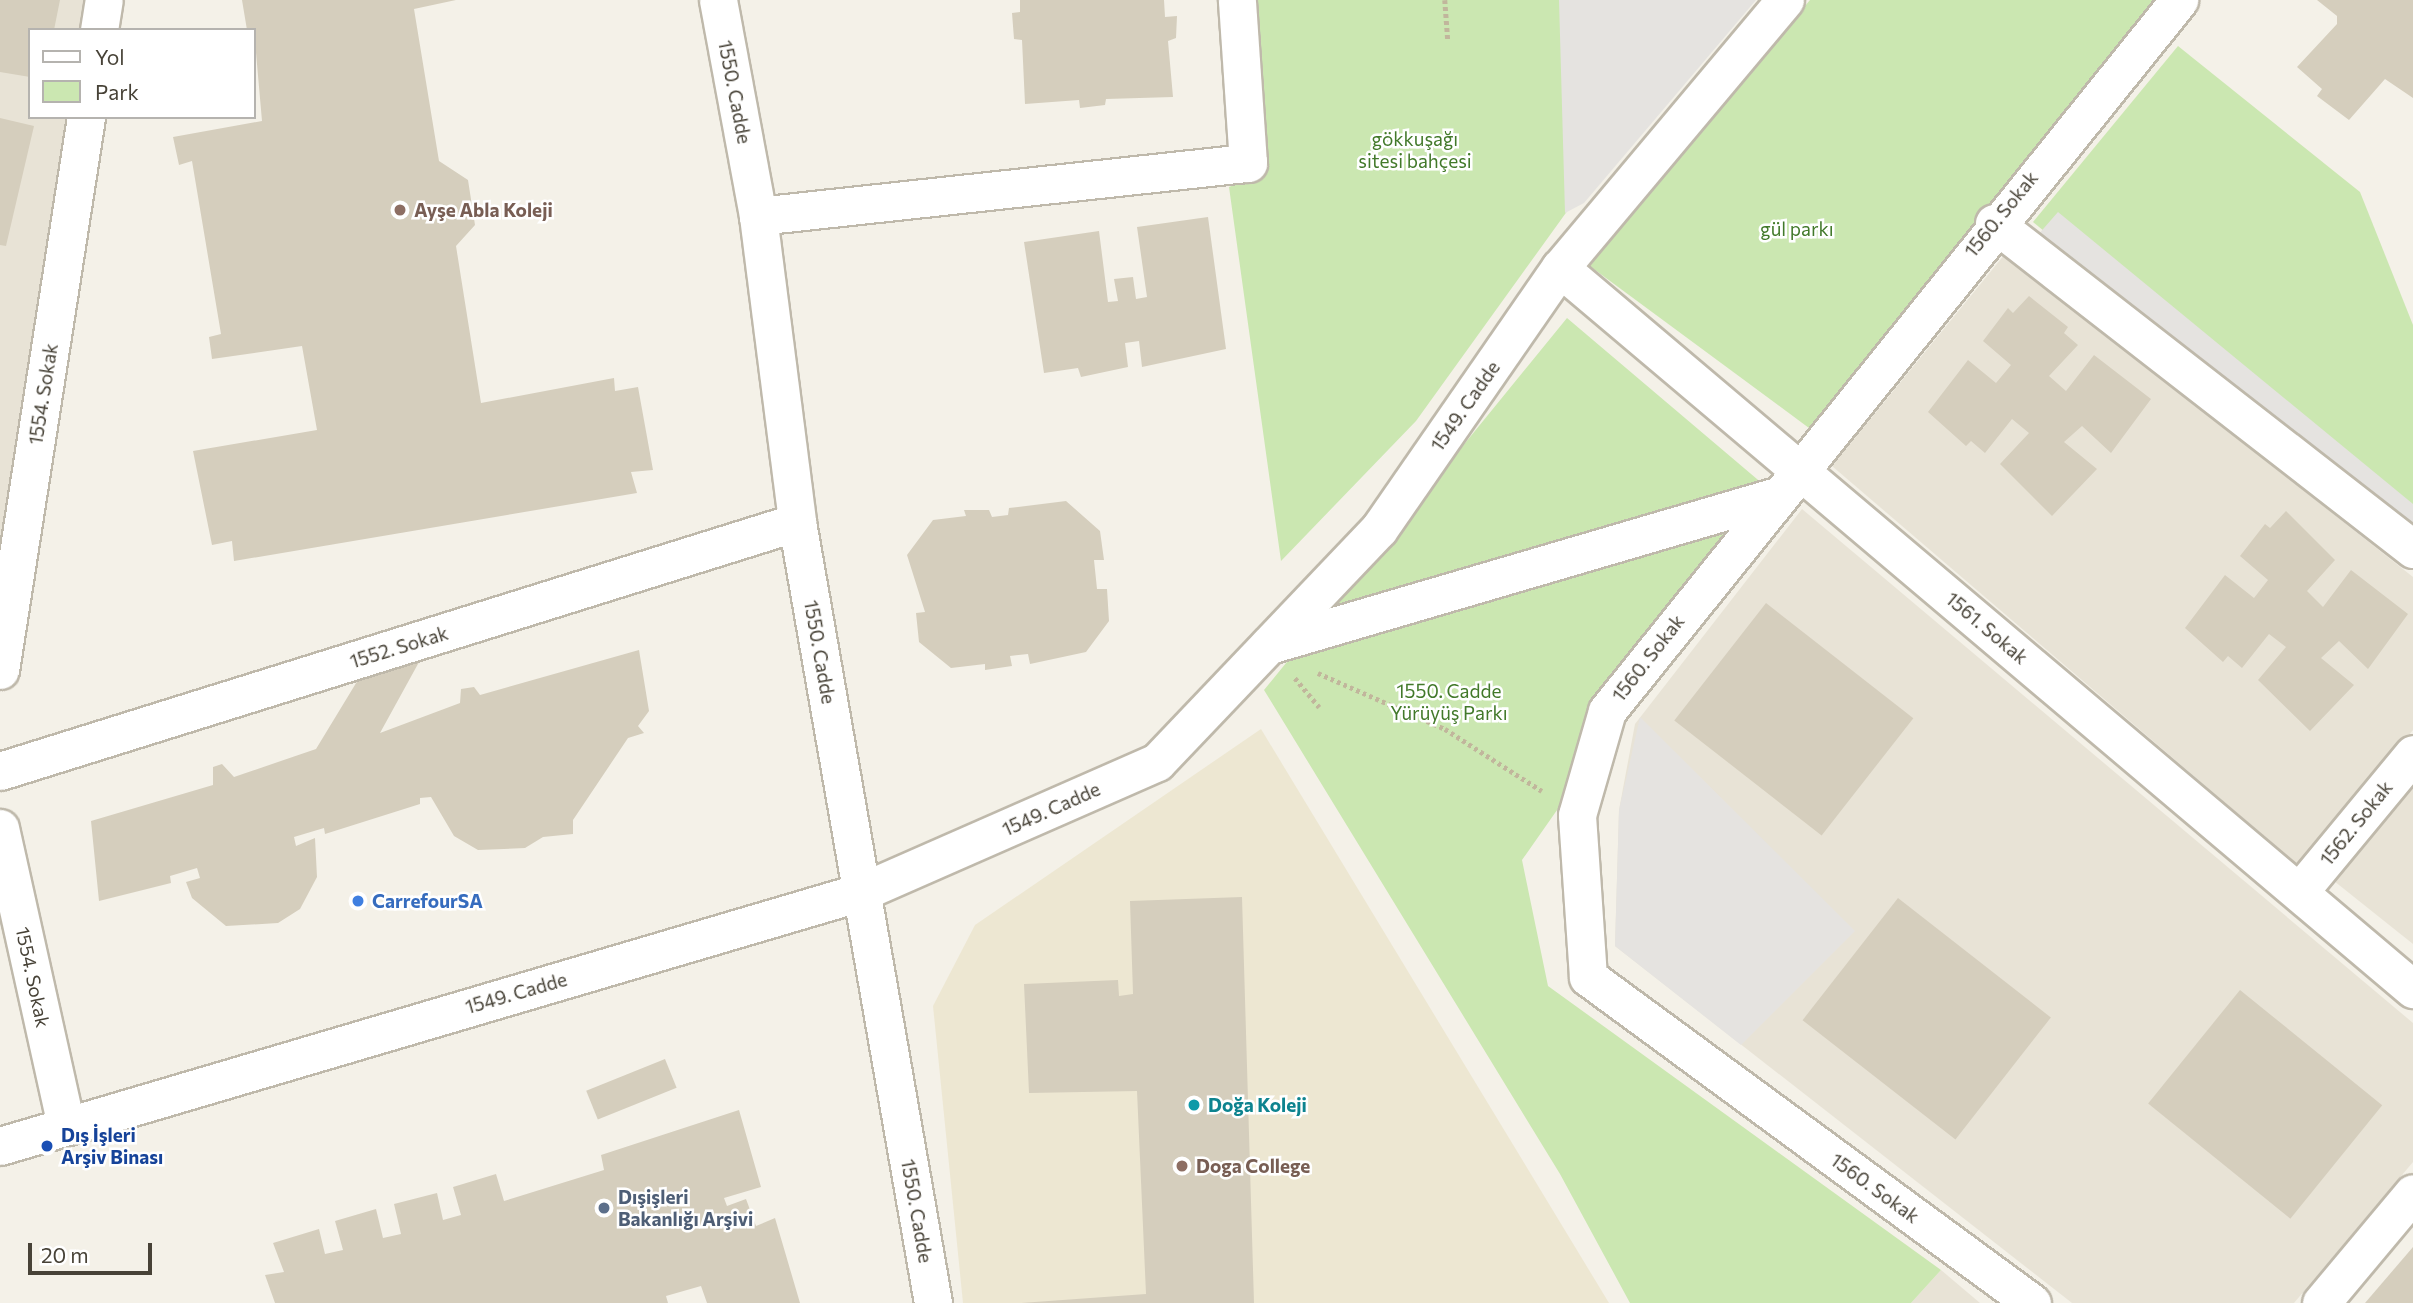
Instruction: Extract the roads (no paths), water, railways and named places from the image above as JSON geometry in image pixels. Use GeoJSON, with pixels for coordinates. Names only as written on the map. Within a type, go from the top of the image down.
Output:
{"type":"FeatureCollection","features":[{"type":"Feature","properties":{"kind":"street"},"geometry":{"type":"LineString","coordinates":[[99,28],[104,0]]}},
{"type":"Feature","properties":{"kind":"street","name":"1550. Cadde"},"geometry":{"type":"LineString","coordinates":[[718,0],[758,216],[797,522],[933,1303]]}},
{"type":"Feature","properties":{"kind":"street"},"geometry":{"type":"LineString","coordinates":[[758,216],[1248,163],[1237,0]]}},
{"type":"Feature","properties":{"kind":"street","name":"1549. Cadde"},"geometry":{"type":"LineString","coordinates":[[0,1146],[861,892],[1157,762],[1379,529],[1560,268],[1785,0]]}},
{"type":"Feature","properties":{"kind":"street","name":"1560. Sokak"},"geometry":{"type":"LineString","coordinates":[[2032,1303],[1588,977],[1577,815],[1607,711],[1994,223],[2179,0]]}},
{"type":"Feature","properties":{"kind":"street","name":"1554. Sokak"},"geometry":{"type":"LineString","coordinates":[[0,670],[86,119]]}},
{"type":"Feature","properties":{"kind":"street"},"geometry":{"type":"LineString","coordinates":[[1994,223],[2413,549]]}},
{"type":"Feature","properties":{"kind":"street","name":"1561. Sokak"},"geometry":{"type":"LineString","coordinates":[[1560,268],[1788,482],[2299,892],[2413,989]]}},
{"type":"Feature","properties":{"kind":"street"},"geometry":{"type":"LineString","coordinates":[[1268,645],[1788,482]]}},
{"type":"Feature","properties":{"kind":"street","name":"1552. Sokak"},"geometry":{"type":"LineString","coordinates":[[0,771],[797,522]]}},
{"type":"Feature","properties":{"kind":"street","name":"1562. Sokak"},"geometry":{"type":"LineString","coordinates":[[2299,892],[2413,754]]}},
{"type":"Feature","properties":{"kind":"street","name":"1554. Sokak"},"geometry":{"type":"LineString","coordinates":[[0,828],[66,1126]]}},
{"type":"Feature","properties":{"kind":"street"},"geometry":{"type":"LineString","coordinates":[[2321,1303],[2413,1194]]}},
{"type":"Feature","properties":{"kind":"place","name":"Ayşe Abla Koleji"},"geometry":{"type":"Point","coordinates":[400,210]}},
{"type":"Feature","properties":{"kind":"place","name":"CarrefourSA"},"geometry":{"type":"Point","coordinates":[358,901]}},
{"type":"Feature","properties":{"kind":"place","name":"Doğa Koleji"},"geometry":{"type":"Point","coordinates":[1194,1105]}},
{"type":"Feature","properties":{"kind":"place","name":"Dış İşleri Arşiv Binası"},"geometry":{"type":"Point","coordinates":[47,1146]}},
{"type":"Feature","properties":{"kind":"place","name":"Doga College"},"geometry":{"type":"Point","coordinates":[1182,1166]}},
{"type":"Feature","properties":{"kind":"place","name":"Dışişleri Bakanlığı Arşivi"},"geometry":{"type":"Point","coordinates":[604,1208]}},
{"type":"Feature","properties":{"kind":"park label","name":"gökkuşağı sitesi bahçesi"},"geometry":{"type":"Point","coordinates":[1415,150]}},
{"type":"Feature","properties":{"kind":"park label","name":"gül parkı"},"geometry":{"type":"Point","coordinates":[1797,229]}},
{"type":"Feature","properties":{"kind":"park label","name":"1550. Cadde Yürüyüş Parkı"},"geometry":{"type":"Point","coordinates":[1449,702]}}]}
